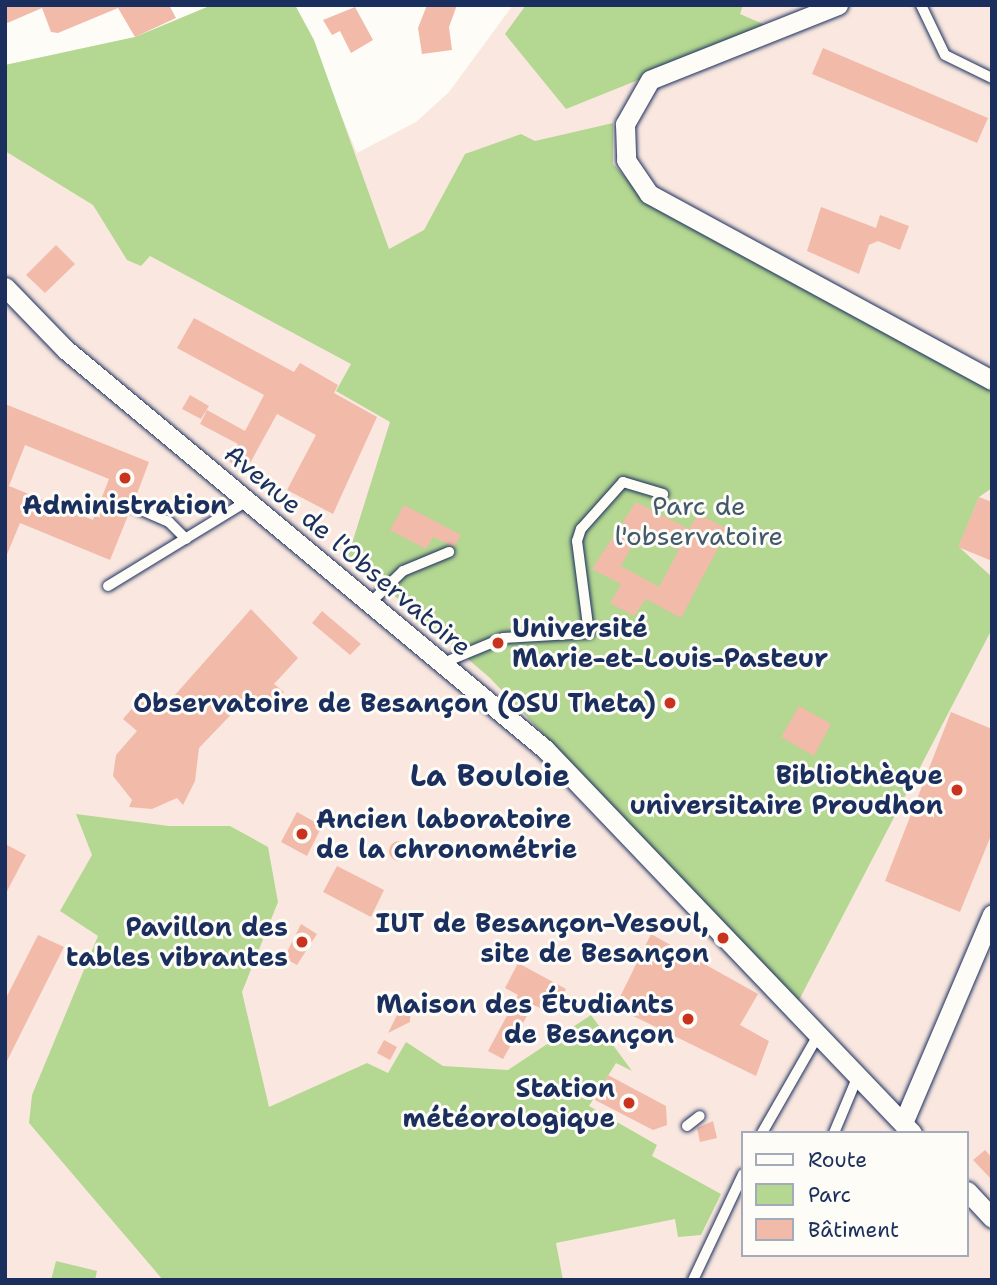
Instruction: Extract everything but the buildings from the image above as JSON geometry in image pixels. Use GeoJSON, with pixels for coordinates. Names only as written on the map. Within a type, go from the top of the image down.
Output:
{"type":"FeatureCollection","features":[{"type":"Feature","properties":{"kind":"street"},"geometry":{"type":"LineString","coordinates":[[838,5],[650,80],[625,124],[626,160],[649,194],[992,380]]}},
{"type":"Feature","properties":{"kind":"street","name":"Avenue de l'Observatoire"},"geometry":{"type":"LineString","coordinates":[[5,287],[65,349],[443,663],[583,785],[905,1130]]}},
{"type":"Feature","properties":{"kind":"street"},"geometry":{"type":"LineString","coordinates":[[905,1130],[992,914]]}},
{"type":"Feature","properties":{"kind":"street"},"geometry":{"type":"LineString","coordinates":[[969,1193],[992,1218]]}},
{"type":"Feature","properties":{"kind":"lane"},"geometry":{"type":"LineString","coordinates":[[921,5],[944,55],[992,78]]}},
{"type":"Feature","properties":{"kind":"lane"},"geometry":{"type":"LineString","coordinates":[[443,663],[503,638],[589,633],[581,529],[623,482],[663,494]]}},
{"type":"Feature","properties":{"kind":"lane"},"geometry":{"type":"LineString","coordinates":[[108,586],[247,501]]}},
{"type":"Feature","properties":{"kind":"lane"},"geometry":{"type":"LineString","coordinates":[[132,506],[169,522],[186,539]]}},
{"type":"Feature","properties":{"kind":"lane"},"geometry":{"type":"LineString","coordinates":[[370,603],[402,571],[449,552]]}},
{"type":"Feature","properties":{"kind":"lane"},"geometry":{"type":"LineString","coordinates":[[763,1131],[817,1037]]}},
{"type":"Feature","properties":{"kind":"lane"},"geometry":{"type":"LineString","coordinates":[[835,1131],[857,1078]]}},
{"type":"Feature","properties":{"kind":"lane"},"geometry":{"type":"LineString","coordinates":[[687,1126],[700,1116]]}},
{"type":"Feature","properties":{"kind":"lane"},"geometry":{"type":"LineString","coordinates":[[693,1280],[741,1178]]}},
{"type":"Feature","properties":{"kind":"shaded area","name":"Université Marie-et-Louis-Pasteur"},"geometry":{"type":"Polygon","coordinates":[[[212,5],[295,5],[357,153],[416,122],[449,92],[513,5],[992,5],[992,1280],[5,1280],[5,65],[135,37],[212,5]]]}},
{"type":"Feature","properties":{"kind":"green space","name":"Parc de l'observatoire"},"geometry":{"type":"Polygon","coordinates":[[[212,5],[295,5],[314,40],[389,249],[424,230],[465,154],[521,134],[535,141],[613,123],[613,164],[647,200],[992,382],[992,488],[979,497],[959,547],[992,577],[992,629],[798,1002],[490,678],[348,556],[390,422],[336,391],[351,364],[150,256],[141,266],[127,260],[93,205],[5,151],[5,65],[135,37],[212,5]]]}},
{"type":"Feature","properties":{"kind":"green space"},"geometry":{"type":"Polygon","coordinates":[[[526,5],[743,5],[740,14],[770,27],[566,109],[505,34],[526,5]]]}},
{"type":"Feature","properties":{"kind":"green space"},"geometry":{"type":"Polygon","coordinates":[[[76,814],[169,826],[230,826],[268,847],[278,902],[242,992],[269,1107],[367,1063],[388,1073],[406,1042],[443,1066],[508,1070],[591,1015],[632,1071],[616,1063],[589,1106],[657,1145],[652,1156],[721,1194],[701,1235],[678,1237],[675,1219],[556,1243],[563,1280],[163,1280],[29,1123],[32,1095],[98,936],[60,911],[92,855],[76,814]]]}},
{"type":"Feature","properties":{"kind":"green space"},"geometry":{"type":"Polygon","coordinates":[[[56,1261],[97,1271],[95,1280],[51,1280],[56,1261]]]}},
{"type":"Feature","properties":{"kind":"place","name":"Administration"},"geometry":{"type":"Point","coordinates":[125,478]}},
{"type":"Feature","properties":{"kind":"place","name":"Université Marie-et-Louis-Pasteur"},"geometry":{"type":"Point","coordinates":[498,643]}},
{"type":"Feature","properties":{"kind":"place","name":"Observatoire de Besançon (OSU Theta)"},"geometry":{"type":"Point","coordinates":[670,703]}},
{"type":"Feature","properties":{"kind":"place","name":"Bibliothèque universitaire Proudhon"},"geometry":{"type":"Point","coordinates":[957,790]}},
{"type":"Feature","properties":{"kind":"place","name":"Ancien laboratoire de la chronométrie"},"geometry":{"type":"Point","coordinates":[302,834]}},
{"type":"Feature","properties":{"kind":"place","name":"IUT de Besançon-Vesoul, site de Besançon"},"geometry":{"type":"Point","coordinates":[723,938]}},
{"type":"Feature","properties":{"kind":"place","name":"Pavillon des tables vibrantes"},"geometry":{"type":"Point","coordinates":[302,942]}},
{"type":"Feature","properties":{"kind":"place","name":"Maison des Étudiants de Besançon"},"geometry":{"type":"Point","coordinates":[688,1019]}},
{"type":"Feature","properties":{"kind":"place","name":"Station météorologique"},"geometry":{"type":"Point","coordinates":[629,1103]}},
{"type":"Feature","properties":{"kind":"district","name":"La Bouloie"},"geometry":{"type":"Point","coordinates":[490,776]}}]}
